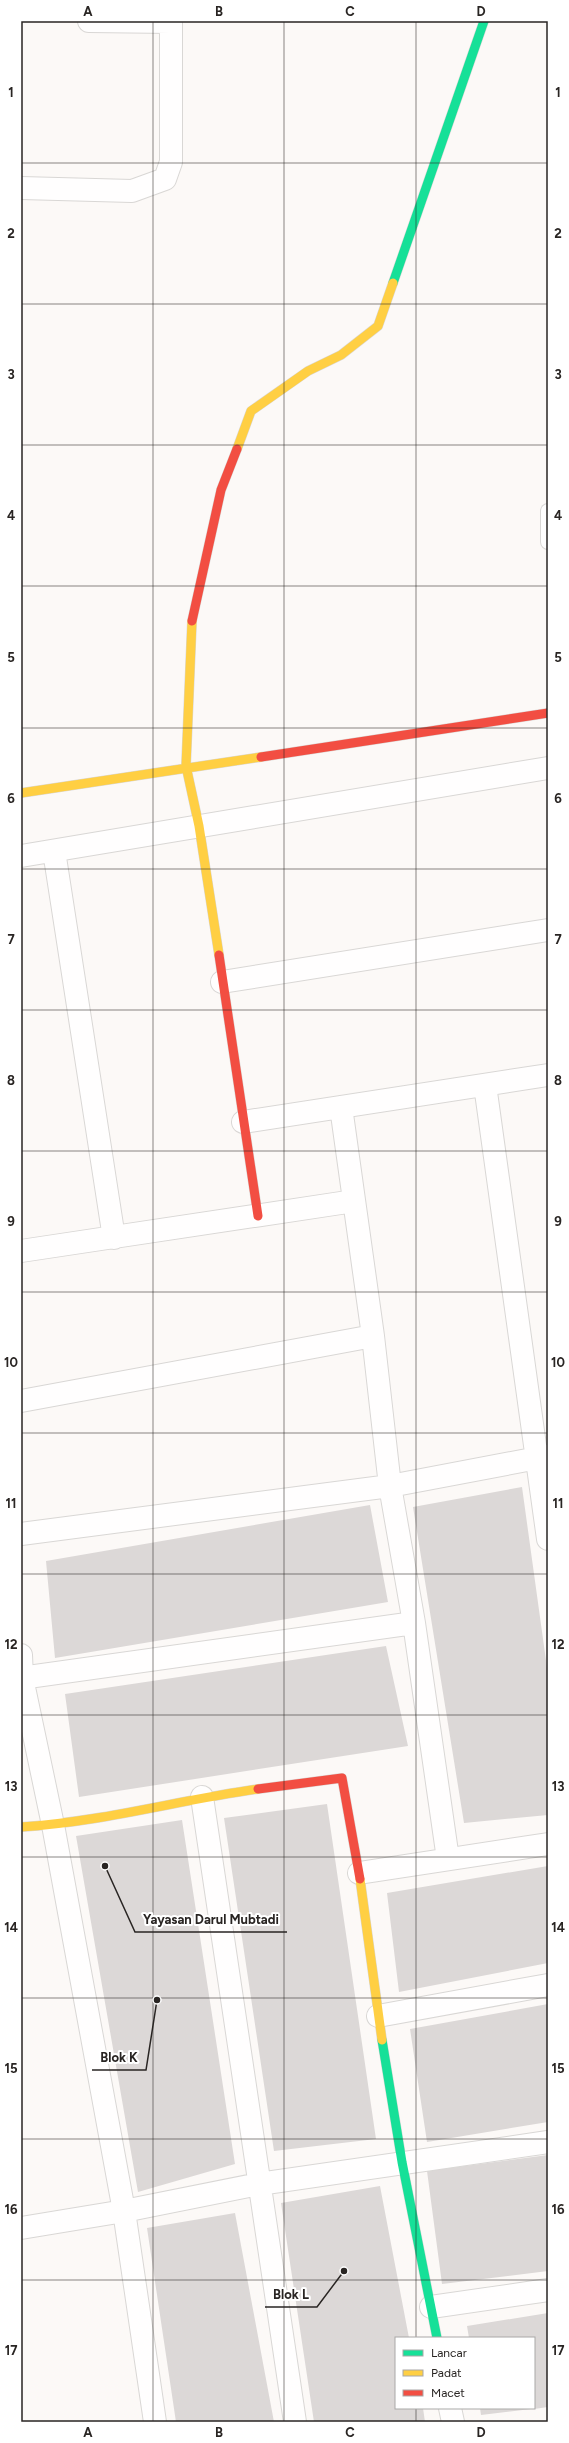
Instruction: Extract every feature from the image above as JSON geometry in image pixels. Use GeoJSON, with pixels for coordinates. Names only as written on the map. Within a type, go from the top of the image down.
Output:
{"type":"FeatureCollection","features":[{"type":"Feature","properties":{"kind":"street"},"geometry":{"type":"LineString","coordinates":[[21,188],[132,191],[166,179],[171,162],[171,22],[89,21]]}},
{"type":"Feature","properties":{"kind":"street"},"geometry":{"type":"LineString","coordinates":[[258,1216],[199,826],[186,766],[190,630],[221,490],[251,411],[308,371],[341,355],[378,326],[484,21]]}},
{"type":"Feature","properties":{"kind":"street"},"geometry":{"type":"LineString","coordinates":[[21,793],[186,766],[548,713]]}},
{"type":"Feature","properties":{"kind":"street"},"geometry":{"type":"LineString","coordinates":[[21,856],[548,768]]}},
{"type":"Feature","properties":{"kind":"street"},"geometry":{"type":"LineString","coordinates":[[54,851],[114,1238]]}},
{"type":"Feature","properties":{"kind":"street"},"geometry":{"type":"LineString","coordinates":[[222,982],[548,930]]}},
{"type":"Feature","properties":{"kind":"street"},"geometry":{"type":"LineString","coordinates":[[243,1122],[548,1075]]}},
{"type":"Feature","properties":{"kind":"street"},"geometry":{"type":"LineString","coordinates":[[485,1085],[542,1456],[548,1539]]}},
{"type":"Feature","properties":{"kind":"street"},"geometry":{"type":"LineString","coordinates":[[341,1107],[373,1336],[390,1486],[414,1623],[448,1859]]}},
{"type":"Feature","properties":{"kind":"street"},"geometry":{"type":"LineString","coordinates":[[21,1251],[354,1201]]}},
{"type":"Feature","properties":{"kind":"street"},"geometry":{"type":"LineString","coordinates":[[21,1401],[373,1336]]}},
{"type":"Feature","properties":{"kind":"street"},"geometry":{"type":"LineString","coordinates":[[21,1534],[390,1486],[542,1456]]}},
{"type":"Feature","properties":{"kind":"street"},"geometry":{"type":"LineString","coordinates":[[22,1678],[414,1623]]}},
{"type":"Feature","properties":{"kind":"street"},"geometry":{"type":"LineString","coordinates":[[21,1655],[22,1678],[53,1825],[124,2211],[155,2422]]}},
{"type":"Feature","properties":{"kind":"street"},"geometry":{"type":"LineString","coordinates":[[21,1828],[53,1825],[202,1797],[342,1778],[359,1873],[378,2016],[402,2162],[437,2337]]}},
{"type":"Feature","properties":{"kind":"street"},"geometry":{"type":"LineString","coordinates":[[202,1797],[295,2422]]}},
{"type":"Feature","properties":{"kind":"street"},"geometry":{"type":"LineString","coordinates":[[359,1873],[548,1844]]}},
{"type":"Feature","properties":{"kind":"street"},"geometry":{"type":"LineString","coordinates":[[378,2016],[548,1985]]}},
{"type":"Feature","properties":{"kind":"street"},"geometry":{"type":"LineString","coordinates":[[21,2228],[124,2211],[259,2184],[402,2162],[548,2142]]}},
{"type":"Feature","properties":{"kind":"street"},"geometry":{"type":"LineString","coordinates":[[431,2307],[548,2290]]}},
{"type":"Feature","properties":{"kind":"street"},"geometry":{"type":"LineString","coordinates":[[450,2409],[453,2422]]}},
{"type":"Feature","properties":{"kind":"lane"},"geometry":{"type":"LineString","coordinates":[[548,511],[548,542]]}},
{"type":"Feature","properties":{"kind":"building"},"geometry":{"type":"Polygon","coordinates":[[[522,1487],[548,1675],[548,1815],[464,1823],[413,1507],[522,1487]]]}},
{"type":"Feature","properties":{"kind":"building"},"geometry":{"type":"Polygon","coordinates":[[[370,1505],[388,1602],[55,1658],[46,1561],[370,1505]]]}},
{"type":"Feature","properties":{"kind":"building"},"geometry":{"type":"Polygon","coordinates":[[[386,1646],[408,1746],[79,1797],[65,1694],[386,1646]]]}},
{"type":"Feature","properties":{"kind":"building"},"geometry":{"type":"Polygon","coordinates":[[[327,1804],[376,2139],[274,2151],[224,1818],[327,1804]]]}},
{"type":"Feature","properties":{"kind":"building"},"geometry":{"type":"Polygon","coordinates":[[[182,1820],[235,2164],[138,2192],[76,1836],[182,1820]]]}},
{"type":"Feature","properties":{"kind":"building"},"geometry":{"type":"Polygon","coordinates":[[[548,1866],[548,1963],[399,1992],[387,1893],[548,1866]]]}},
{"type":"Feature","properties":{"kind":"building"},"geometry":{"type":"Polygon","coordinates":[[[548,2004],[548,2122],[427,2142],[410,2029],[548,2004]]]}},
{"type":"Feature","properties":{"kind":"building"},"geometry":{"type":"Polygon","coordinates":[[[548,2155],[548,2271],[442,2284],[427,2171],[548,2155]]]}},
{"type":"Feature","properties":{"kind":"building"},"geometry":{"type":"Polygon","coordinates":[[[380,2186],[409,2337],[395,2337],[395,2409],[423,2409],[425,2422],[314,2422],[281,2203],[380,2186]]]}},
{"type":"Feature","properties":{"kind":"building"},"geometry":{"type":"Polygon","coordinates":[[[235,2213],[274,2422],[176,2422],[147,2228],[235,2213]]]}},
{"type":"Feature","properties":{"kind":"building"},"geometry":{"type":"Polygon","coordinates":[[[548,2313],[548,2407],[535,2409],[535,2337],[469,2337],[467,2326],[548,2313]]]}},
{"type":"Feature","properties":{"kind":"building"},"geometry":{"type":"Polygon","coordinates":[[[480,2409],[531,2409],[481,2415],[480,2409]]]}},
{"type":"Feature","properties":{"kind":"traffic: fast"},"geometry":{"type":"LineString","coordinates":[[393,283],[484,21]]}},
{"type":"Feature","properties":{"kind":"traffic: fast"},"geometry":{"type":"LineString","coordinates":[[382,2040],[402,2162],[437,2337]]}},
{"type":"Feature","properties":{"kind":"traffic: slow"},"geometry":{"type":"LineString","coordinates":[[237,449],[251,411],[308,371],[341,355],[378,326],[393,283]]}},
{"type":"Feature","properties":{"kind":"traffic: slow"},"geometry":{"type":"LineString","coordinates":[[192,621],[186,766],[199,826],[219,955]]}},
{"type":"Feature","properties":{"kind":"traffic: slow"},"geometry":{"type":"LineString","coordinates":[[21,793],[261,757]]}},
{"type":"Feature","properties":{"kind":"traffic: slow"},"geometry":{"type":"LineString","coordinates":[[21,1827],[110,1816],[258,1789]]}},
{"type":"Feature","properties":{"kind":"traffic: slow"},"geometry":{"type":"LineString","coordinates":[[360,1879],[382,2040]]}},
{"type":"Feature","properties":{"kind":"traffic: jam"},"geometry":{"type":"LineString","coordinates":[[192,621],[221,490],[237,449]]}},
{"type":"Feature","properties":{"kind":"traffic: jam"},"geometry":{"type":"LineString","coordinates":[[261,757],[548,713]]}},
{"type":"Feature","properties":{"kind":"traffic: jam"},"geometry":{"type":"LineString","coordinates":[[219,955],[258,1216]]}},
{"type":"Feature","properties":{"kind":"traffic: jam"},"geometry":{"type":"LineString","coordinates":[[258,1789],[342,1778],[360,1879]]}},
{"type":"Feature","properties":{"kind":"place","name":"Yayasan Darul Mubtadi"},"geometry":{"type":"Point","coordinates":[105,1866]}},
{"type":"Feature","properties":{"kind":"place","name":"Blok K"},"geometry":{"type":"Point","coordinates":[157,2000]}},
{"type":"Feature","properties":{"kind":"place","name":"Blok L"},"geometry":{"type":"Point","coordinates":[344,2271]}}]}
